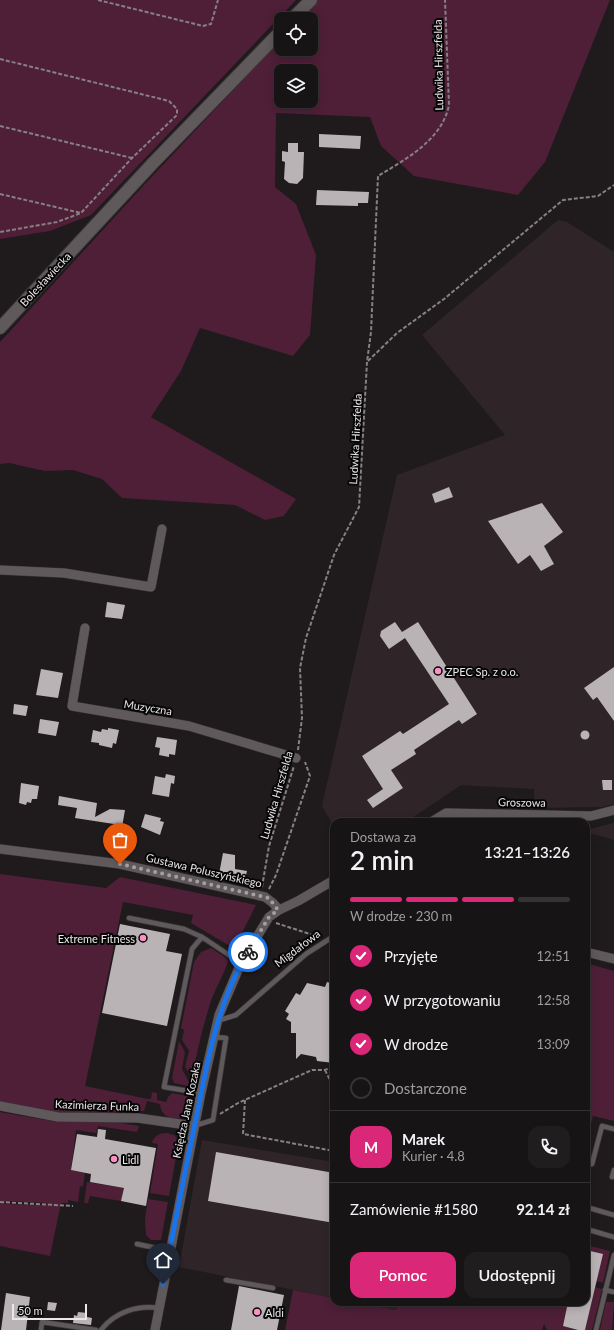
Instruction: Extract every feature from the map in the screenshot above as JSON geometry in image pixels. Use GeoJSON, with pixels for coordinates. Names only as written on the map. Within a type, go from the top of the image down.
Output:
{"type":"FeatureCollection","features":[{"type":"Feature","properties":{"kind":"street"},"geometry":{"type":"LineString","coordinates":[[299,12],[311,0]]}},
{"type":"Feature","properties":{"kind":"street","name":"Bolesławiecka"},"geometry":{"type":"LineString","coordinates":[[0,328],[89,231],[274,38]]}},
{"type":"Feature","properties":{"kind":"street"},"geometry":{"type":"LineString","coordinates":[[0,570],[64,573],[151,587],[162,530]]}},
{"type":"Feature","properties":{"kind":"street","name":"Muzyczna"},"geometry":{"type":"LineString","coordinates":[[86,628],[72,706],[189,726],[296,758]]}},
{"type":"Feature","properties":{"kind":"street","name":"Groszowa"},"geometry":{"type":"LineString","coordinates":[[438,818],[446,813],[591,816],[614,810]]}},
{"type":"Feature","properties":{"kind":"street","name":"Gustawa Poluszyńskiego"},"geometry":{"type":"LineString","coordinates":[[0,849],[120,864],[263,896],[273,903],[278,910]]}},
{"type":"Feature","properties":{"kind":"street"},"geometry":{"type":"LineString","coordinates":[[278,910],[298,901],[330,882]]}},
{"type":"Feature","properties":{"kind":"street","name":"Księdza Jana Kozaka"},"geometry":{"type":"LineString","coordinates":[[155,1330],[194,1126],[217,1021],[241,962],[267,920],[278,910]]}},
{"type":"Feature","properties":{"kind":"street"},"geometry":{"type":"LineString","coordinates":[[590,953],[614,959]]}},
{"type":"Feature","properties":{"kind":"street","name":"Kazimierza Funka"},"geometry":{"type":"LineString","coordinates":[[0,1106],[58,1118],[138,1118],[194,1126]]}},
{"type":"Feature","properties":{"kind":"lane"},"geometry":{"type":"LineString","coordinates":[[129,918],[184,929],[202,937],[241,962]]}},
{"type":"Feature","properties":{"kind":"lane"},"geometry":{"type":"LineString","coordinates":[[201,1093],[164,1087],[192,949],[202,937]]}},
{"type":"Feature","properties":{"kind":"lane","name":"Migdałowa"},"geometry":{"type":"LineString","coordinates":[[217,1021],[236,1015],[306,954],[330,938]]}},
{"type":"Feature","properties":{"kind":"lane"},"geometry":{"type":"LineString","coordinates":[[194,1126],[213,1120],[226,1038],[214,1037]]}},
{"type":"Feature","properties":{"kind":"lane"},"geometry":{"type":"LineString","coordinates":[[592,1164],[602,1126],[614,1130]]}},
{"type":"Feature","properties":{"kind":"lane"},"geometry":{"type":"LineString","coordinates":[[612,1177],[614,1170]]}},
{"type":"Feature","properties":{"kind":"lane"},"geometry":{"type":"LineString","coordinates":[[590,1208],[614,1215]]}},
{"type":"Feature","properties":{"kind":"lane"},"geometry":{"type":"LineString","coordinates":[[590,1230],[614,1237]]}},
{"type":"Feature","properties":{"kind":"lane"},"geometry":{"type":"LineString","coordinates":[[136,1244],[170,1251]]}},
{"type":"Feature","properties":{"kind":"lane"},"geometry":{"type":"LineString","coordinates":[[596,1330],[614,1256]]}},
{"type":"Feature","properties":{"kind":"lane"},"geometry":{"type":"LineString","coordinates":[[226,1280],[273,1288]]}},
{"type":"Feature","properties":{"kind":"lane"},"geometry":{"type":"LineString","coordinates":[[606,1290],[614,1292]]}},
{"type":"Feature","properties":{"kind":"lane"},"geometry":{"type":"LineString","coordinates":[[102,1330],[117,1316],[128,1310],[148,1306],[159,1308]]}},
{"type":"Feature","properties":{"kind":"lane"},"geometry":{"type":"LineString","coordinates":[[41,1330],[42,1322],[96,1330]]}},
{"type":"Feature","properties":{"kind":"path"},"geometry":{"type":"LineString","coordinates":[[98,0],[203,26],[211,24],[218,0]]}},
{"type":"Feature","properties":{"kind":"path","name":"Ludwika Hirszfelda"},"geometry":{"type":"LineString","coordinates":[[263,896],[269,846],[296,758],[302,718],[300,668],[306,638],[334,555],[359,507],[378,176],[421,147],[430,139],[447,115],[449,105],[445,0]]}},
{"type":"Feature","properties":{"kind":"path"},"geometry":{"type":"LineString","coordinates":[[0,59],[169,101],[174,104],[177,115],[132,158],[81,213],[57,222],[0,232]]}},
{"type":"Feature","properties":{"kind":"path"},"geometry":{"type":"LineString","coordinates":[[0,126],[132,158]]}},
{"type":"Feature","properties":{"kind":"path"},"geometry":{"type":"LineString","coordinates":[[367,362],[397,333],[444,299],[563,200],[598,196],[614,185]]}},
{"type":"Feature","properties":{"kind":"path"},"geometry":{"type":"LineString","coordinates":[[0,194],[81,213]]}},
{"type":"Feature","properties":{"kind":"path"},"geometry":{"type":"LineString","coordinates":[[263,896],[276,875],[310,776],[306,763],[296,758]]}},
{"type":"Feature","properties":{"kind":"path"},"geometry":{"type":"LineString","coordinates":[[267,920],[322,938],[330,945]]}},
{"type":"Feature","properties":{"kind":"path"},"geometry":{"type":"LineString","coordinates":[[213,1120],[231,1106],[312,1070],[325,1070],[330,1068]]}},
{"type":"Feature","properties":{"kind":"path"},"geometry":{"type":"LineString","coordinates":[[325,1070],[330,1080]]}},
{"type":"Feature","properties":{"kind":"path"},"geometry":{"type":"LineString","coordinates":[[245,1100],[243,1134],[330,1150]]}},
{"type":"Feature","properties":{"kind":"path"},"geometry":{"type":"LineString","coordinates":[[0,1202],[73,1206]]}},
{"type":"Feature","properties":{"kind":"shaded area"},"geometry":{"type":"Polygon","coordinates":[[[0,0],[296,0],[285,12],[274,12],[274,23],[91,215],[50,231],[0,239],[0,0]]]}},
{"type":"Feature","properties":{"kind":"shaded area"},"geometry":{"type":"Polygon","coordinates":[[[318,0],[610,0],[545,162],[518,195],[414,176],[381,146],[370,117],[276,113],[275,187],[296,204],[316,255],[310,335],[293,356],[200,328],[181,371],[151,417],[296,499],[284,516],[265,520],[235,505],[122,498],[102,479],[73,470],[45,471],[9,463],[0,464],[0,342],[274,46],[274,56],[318,56],[318,12],[307,12],[318,0]]]}},
{"type":"Feature","properties":{"kind":"shaded area"},"geometry":{"type":"Polygon","coordinates":[[[558,220],[567,222],[614,252],[614,804],[602,807],[535,808],[534,789],[461,785],[412,818],[330,818],[330,820],[322,806],[397,475],[505,435],[422,335],[558,220]]]}},
{"type":"Feature","properties":{"kind":"shaded area"},"geometry":{"type":"Polygon","coordinates":[[[614,823],[614,840],[590,833],[590,829],[614,823]]]}},
{"type":"Feature","properties":{"kind":"shaded area"},"geometry":{"type":"Polygon","coordinates":[[[0,874],[106,888],[120,877],[256,905],[235,947],[228,945],[191,923],[193,915],[123,902],[85,1086],[148,1099],[151,1099],[152,1092],[157,1093],[157,1100],[166,1102],[172,1093],[187,1096],[183,1118],[174,1119],[167,1117],[162,1112],[160,1104],[147,1101],[144,1111],[66,1115],[0,1102],[0,874]]]}},
{"type":"Feature","properties":{"kind":"shaded area"},"geometry":{"type":"Polygon","coordinates":[[[211,948],[228,961],[211,1001],[205,1020],[192,1077],[185,1067],[189,1051],[182,1040],[184,1030],[181,1028],[194,962],[201,952],[211,948]]]}},
{"type":"Feature","properties":{"kind":"shaded area"},"geometry":{"type":"Polygon","coordinates":[[[590,964],[614,971],[614,1121],[593,1116],[590,1128],[590,964]]]}},
{"type":"Feature","properties":{"kind":"shaded area"},"geometry":{"type":"Polygon","coordinates":[[[179,1041],[185,1052],[182,1069],[189,1082],[188,1086],[174,1083],[172,1078],[179,1041]]]}},
{"type":"Feature","properties":{"kind":"shaded area"},"geometry":{"type":"Polygon","coordinates":[[[0,1112],[57,1122],[109,1121],[139,1126],[137,1132],[98,1126],[96,1133],[76,1130],[71,1170],[85,1173],[83,1187],[80,1186],[78,1202],[68,1200],[68,1203],[61,1203],[50,1256],[0,1246],[0,1112]],[[6,1201],[5,1204],[47,1205],[46,1203],[6,1201]]]}},
{"type":"Feature","properties":{"kind":"shaded area"},"geometry":{"type":"Polygon","coordinates":[[[167,1133],[174,1135],[179,1141],[169,1196],[150,1193],[158,1144],[152,1143],[157,1135],[167,1133]]]}},
{"type":"Feature","properties":{"kind":"shaded area"},"geometry":{"type":"Polygon","coordinates":[[[202,1140],[330,1161],[330,1297],[179,1267],[202,1140]]]}},
{"type":"Feature","properties":{"kind":"shaded area"},"geometry":{"type":"Polygon","coordinates":[[[87,1182],[124,1188],[121,1201],[90,1196],[88,1203],[84,1203],[87,1182]]]}},
{"type":"Feature","properties":{"kind":"shaded area"},"geometry":{"type":"Polygon","coordinates":[[[148,1199],[168,1202],[161,1240],[151,1240],[146,1235],[145,1219],[148,1199]]]}},
{"type":"Feature","properties":{"kind":"shaded area"},"geometry":{"type":"Polygon","coordinates":[[[590,1246],[610,1251],[603,1283],[596,1281],[590,1262],[590,1246]]]}},
{"type":"Feature","properties":{"kind":"shaded area"},"geometry":{"type":"Polygon","coordinates":[[[595,1287],[602,1289],[592,1330],[585,1330],[595,1287]]]}},
{"type":"Feature","properties":{"kind":"shaded area"},"geometry":{"type":"Polygon","coordinates":[[[293,1290],[330,1297],[330,1306],[376,1306],[396,1310],[397,1306],[567,1306],[563,1326],[578,1330],[547,1330],[544,1324],[542,1330],[285,1330],[293,1290]]]}},
{"type":"Feature","properties":{"kind":"shaded area"},"geometry":{"type":"Polygon","coordinates":[[[606,1302],[614,1302],[612,1330],[600,1330],[606,1302]]]}},
{"type":"Feature","properties":{"kind":"shaded area"},"geometry":{"type":"Polygon","coordinates":[[[376,1306],[397,1306],[396,1310],[376,1306]]]}},
{"type":"Feature","properties":{"kind":"building"},"geometry":{"type":"Polygon","coordinates":[[[319,134],[361,136],[360,149],[319,147],[319,134]]]}},
{"type":"Feature","properties":{"kind":"building"},"geometry":{"type":"Polygon","coordinates":[[[288,143],[298,143],[298,152],[304,152],[303,178],[297,184],[289,183],[284,179],[285,162],[282,161],[282,151],[288,152],[288,143]]]}},
{"type":"Feature","properties":{"kind":"building"},"geometry":{"type":"Polygon","coordinates":[[[317,190],[369,192],[368,203],[358,203],[358,206],[316,205],[317,190]]]}},
{"type":"Feature","properties":{"kind":"building"},"geometry":{"type":"Polygon","coordinates":[[[449,487],[453,497],[435,503],[432,494],[449,487]]]}},
{"type":"Feature","properties":{"kind":"building"},"geometry":{"type":"Polygon","coordinates":[[[542,503],[563,532],[544,546],[554,564],[541,571],[530,555],[518,564],[488,521],[542,503]]]}},
{"type":"Feature","properties":{"kind":"building"},"geometry":{"type":"Polygon","coordinates":[[[107,602],[125,605],[122,619],[105,617],[107,602]]]}},
{"type":"Feature","properties":{"kind":"building","name":"ZPEC Sp. z o.o."},"geometry":{"type":"Polygon","coordinates":[[[395,622],[402,632],[418,622],[477,714],[462,724],[459,720],[414,750],[416,754],[391,770],[403,788],[373,808],[367,800],[383,789],[362,756],[400,731],[403,734],[449,704],[405,638],[389,649],[380,636],[381,631],[395,622]]]}},
{"type":"Feature","properties":{"kind":"building"},"geometry":{"type":"Polygon","coordinates":[[[614,667],[614,721],[597,697],[593,700],[584,688],[614,667]]]}},
{"type":"Feature","properties":{"kind":"building"},"geometry":{"type":"Polygon","coordinates":[[[41,669],[63,673],[58,698],[36,695],[41,669]]]}},
{"type":"Feature","properties":{"kind":"building"},"geometry":{"type":"Polygon","coordinates":[[[14,704],[28,706],[26,716],[13,714],[14,704]]]}},
{"type":"Feature","properties":{"kind":"building"},"geometry":{"type":"Polygon","coordinates":[[[40,719],[59,722],[56,736],[38,733],[40,719]]]}},
{"type":"Feature","properties":{"kind":"building"},"geometry":{"type":"Polygon","coordinates":[[[108,728],[119,730],[116,744],[113,743],[112,748],[99,745],[99,743],[91,742],[93,730],[101,732],[102,729],[108,730],[108,728]]]}},
{"type":"Feature","properties":{"kind":"building"},"geometry":{"type":"Polygon","coordinates":[[[583,731],[587,731],[589,735],[587,739],[583,739],[581,737],[581,733],[583,731]]]}},
{"type":"Feature","properties":{"kind":"building"},"geometry":{"type":"Polygon","coordinates":[[[157,737],[177,740],[175,755],[169,754],[169,757],[159,755],[160,748],[155,747],[157,737]]]}},
{"type":"Feature","properties":{"kind":"building"},"geometry":{"type":"Polygon","coordinates":[[[166,774],[175,776],[174,784],[171,783],[169,797],[152,794],[155,776],[165,778],[166,774]]]}},
{"type":"Feature","properties":{"kind":"building"},"geometry":{"type":"Polygon","coordinates":[[[602,780],[612,780],[612,790],[603,790],[602,780]]]}},
{"type":"Feature","properties":{"kind":"building"},"geometry":{"type":"Polygon","coordinates":[[[21,783],[39,786],[37,799],[32,799],[31,803],[27,802],[26,805],[19,803],[21,783]]]}},
{"type":"Feature","properties":{"kind":"building"},"geometry":{"type":"Polygon","coordinates":[[[59,796],[97,803],[95,817],[110,809],[125,810],[122,827],[114,826],[114,824],[75,818],[77,808],[58,805],[59,796]]]}},
{"type":"Feature","properties":{"kind":"building"},"geometry":{"type":"Polygon","coordinates":[[[145,814],[161,818],[160,821],[164,822],[160,835],[141,827],[145,814]]]}},
{"type":"Feature","properties":{"kind":"building"},"geometry":{"type":"Polygon","coordinates":[[[223,853],[235,855],[235,869],[247,871],[245,879],[219,874],[223,853]]]}},
{"type":"Feature","properties":{"kind":"building"},"geometry":{"type":"Polygon","coordinates":[[[120,924],[170,934],[166,951],[182,954],[167,1026],[102,1013],[120,924]]]}},
{"type":"Feature","properties":{"kind":"building"},"geometry":{"type":"Polygon","coordinates":[[[327,982],[330,983],[330,1063],[317,1061],[316,1057],[301,1054],[296,1059],[296,1033],[291,1033],[291,1022],[286,1019],[289,1014],[285,1011],[296,993],[300,995],[307,983],[325,987],[327,982]]]}},
{"type":"Feature","properties":{"kind":"building","name":"Lidl"},"geometry":{"type":"Polygon","coordinates":[[[98,1129],[106,1130],[105,1139],[156,1148],[146,1206],[121,1201],[124,1188],[90,1182],[91,1174],[71,1170],[77,1134],[97,1137],[98,1129]]]}},
{"type":"Feature","properties":{"kind":"building"},"geometry":{"type":"Polygon","coordinates":[[[216,1152],[330,1172],[330,1222],[208,1201],[216,1152]]]}},
{"type":"Feature","properties":{"kind":"building"},"geometry":{"type":"Polygon","coordinates":[[[590,1251],[603,1254],[585,1330],[578,1330],[563,1326],[567,1306],[590,1306],[590,1251]]]}},
{"type":"Feature","properties":{"kind":"building","name":"Aldi"},"geometry":{"type":"Polygon","coordinates":[[[239,1286],[284,1295],[277,1330],[231,1330],[239,1286]]]}},
{"type":"Feature","properties":{"kind":"building"},"geometry":{"type":"Polygon","coordinates":[[[6,1293],[30,1297],[26,1330],[1,1330],[6,1293]]]}},
{"type":"Feature","properties":{"kind":"building"},"geometry":{"type":"Polygon","coordinates":[[[48,1302],[57,1303],[55,1311],[47,1310],[48,1302]]]}},
{"type":"Feature","properties":{"kind":"building"},"geometry":{"type":"Polygon","coordinates":[[[78,1312],[87,1313],[87,1317],[92,1318],[91,1325],[73,1323],[74,1315],[77,1316],[78,1312]]]}},
{"type":"Feature","properties":{"kind":"way so far"},"geometry":{"type":"LineString","coordinates":[[120,864],[162,872],[269,898],[278,910],[269,917],[248,952]]}},
{"type":"Feature","properties":{"kind":"place","name":"ZPEC Sp. z o.o."},"geometry":{"type":"Point","coordinates":[438,671]}},
{"type":"Feature","properties":{"kind":"place","name":"Extreme Fitness"},"geometry":{"type":"Point","coordinates":[143,938]}},
{"type":"Feature","properties":{"kind":"place","name":"Lidl"},"geometry":{"type":"Point","coordinates":[114,1159]}},
{"type":"Feature","properties":{"kind":"place","name":"Aldi"},"geometry":{"type":"Point","coordinates":[257,1312]}},
{"type":"Feature","properties":{"kind":"route"},"geometry":{"type":"LineString","coordinates":[[163,1284],[201,1093],[219,1015],[241,962],[248,952]]}}]}
